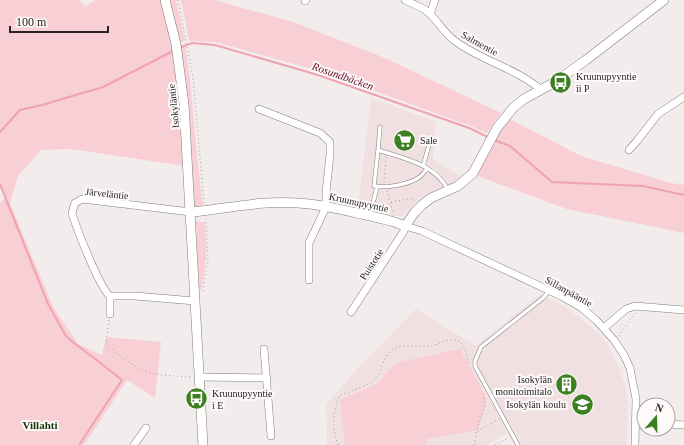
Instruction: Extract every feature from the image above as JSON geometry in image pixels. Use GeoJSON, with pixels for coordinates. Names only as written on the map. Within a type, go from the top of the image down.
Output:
{"type":"FeatureCollection","features":[{"type":"Feature","properties":{"kind":"street","name":"Isokyläntie"},"geometry":{"type":"LineString","coordinates":[[165,0],[179,62],[184,104],[191,212]]}},
{"type":"Feature","properties":{"kind":"street","name":"Salmentie"},"geometry":{"type":"LineString","coordinates":[[405,0],[424,9],[453,40],[466,49],[527,79],[540,89]]}},
{"type":"Feature","properties":{"kind":"street"},"geometry":{"type":"LineString","coordinates":[[430,14],[435,0]]}},
{"type":"Feature","properties":{"kind":"street"},"geometry":{"type":"LineString","coordinates":[[405,226],[422,205],[431,198],[458,186],[473,173],[494,133],[513,108],[540,89],[555,82],[586,60],[664,0]]}},
{"type":"Feature","properties":{"kind":"street"},"geometry":{"type":"LineString","coordinates":[[629,150],[637,142],[658,114],[684,97]]}},
{"type":"Feature","properties":{"kind":"street"},"geometry":{"type":"LineString","coordinates":[[259,109],[320,133],[330,142],[326,207],[309,243],[309,280]]}},
{"type":"Feature","properties":{"kind":"street","name":"Järveläntie"},"geometry":{"type":"LineString","coordinates":[[110,296],[107,294],[100,281],[74,219],[72,213],[75,203],[82,199],[191,212]]}},
{"type":"Feature","properties":{"kind":"street","name":"Kruunupyyntie"},"geometry":{"type":"LineString","coordinates":[[191,212],[207,216],[281,202],[297,202],[389,220],[405,226]]}},
{"type":"Feature","properties":{"kind":"street"},"geometry":{"type":"LineString","coordinates":[[191,212],[198,298],[203,445]]}},
{"type":"Feature","properties":{"kind":"street","name":"Sillanpääntie"},"geometry":{"type":"LineString","coordinates":[[405,226],[422,231],[550,291],[591,314],[614,340],[624,355],[633,377],[636,399]]}},
{"type":"Feature","properties":{"kind":"street","name":"Puistotie"},"geometry":{"type":"LineString","coordinates":[[351,312],[404,231],[405,226]]}},
{"type":"Feature","properties":{"kind":"street"},"geometry":{"type":"LineString","coordinates":[[110,314],[110,296],[198,298]]}},
{"type":"Feature","properties":{"kind":"street"},"geometry":{"type":"LineString","coordinates":[[604,328],[626,309],[635,306],[684,310]]}},
{"type":"Feature","properties":{"kind":"street"},"geometry":{"type":"LineString","coordinates":[[264,348],[271,436]]}},
{"type":"Feature","properties":{"kind":"street"},"geometry":{"type":"LineString","coordinates":[[200,377],[267,378]]}},
{"type":"Feature","properties":{"kind":"street","name":"Sillanpääntie"},"geometry":{"type":"LineString","coordinates":[[635,445],[636,422]]}},
{"type":"Feature","properties":{"kind":"street"},"geometry":{"type":"LineString","coordinates":[[134,445],[146,428]]}},
{"type":"Feature","properties":{"kind":"lane"},"geometry":{"type":"LineString","coordinates":[[370,216],[377,187],[374,186],[380,127]]}},
{"type":"Feature","properties":{"kind":"lane"},"geometry":{"type":"LineString","coordinates":[[423,166],[429,145]]}},
{"type":"Feature","properties":{"kind":"lane"},"geometry":{"type":"LineString","coordinates":[[378,150],[420,163],[441,178],[449,191]]}},
{"type":"Feature","properties":{"kind":"lane"},"geometry":{"type":"LineString","coordinates":[[377,187],[413,181],[420,177],[427,169]]}},
{"type":"Feature","properties":{"kind":"lane"},"geometry":{"type":"LineString","coordinates":[[518,445],[475,366],[475,361],[481,347],[550,291]]}},
{"type":"Feature","properties":{"kind":"path"},"geometry":{"type":"LineString","coordinates":[[178,0],[193,77],[207,216],[208,261],[198,298]]}},
{"type":"Feature","properties":{"kind":"path"},"geometry":{"type":"LineString","coordinates":[[390,202],[409,199],[422,205]]}},
{"type":"Feature","properties":{"kind":"path"},"geometry":{"type":"LineString","coordinates":[[614,340],[619,336],[630,320],[636,314],[640,313]]}},
{"type":"Feature","properties":{"kind":"path"},"geometry":{"type":"LineString","coordinates":[[110,314],[106,344],[115,353],[140,369],[155,374],[200,377]]}},
{"type":"Feature","properties":{"kind":"path"},"geometry":{"type":"LineString","coordinates":[[338,445],[335,437],[333,421],[335,407],[339,396],[350,390],[368,385],[375,379],[390,351],[397,347],[429,346],[453,339],[459,341],[463,345],[471,367]]}},
{"type":"Feature","properties":{"kind":"path"},"geometry":{"type":"LineString","coordinates":[[474,445],[478,424],[485,407],[482,391]]}},
{"type":"Feature","properties":{"kind":"path"},"geometry":{"type":"LineString","coordinates":[[477,432],[502,418]]}},
{"type":"Feature","properties":{"kind":"path"},"geometry":{"type":"LineString","coordinates":[[495,445],[512,436]]}},
{"type":"Feature","properties":{"kind":"shaded area"},"geometry":{"type":"Polygon","coordinates":[[[0,0],[79,0],[86,7],[95,0],[163,0],[173,53],[185,166],[71,149],[41,150],[18,176],[10,203],[53,307],[78,344],[102,355],[106,337],[161,342],[155,398],[127,380],[84,445],[0,445],[0,203],[6,197],[0,183],[0,0]]]}},
{"type":"Feature","properties":{"kind":"shaded area"},"geometry":{"type":"Polygon","coordinates":[[[168,0],[176,0],[185,41],[177,42],[168,0]]]}},
{"type":"Feature","properties":{"kind":"shaded area"},"geometry":{"type":"Polygon","coordinates":[[[181,0],[215,0],[296,23],[385,58],[501,113],[487,133],[320,71],[215,42],[189,41],[181,0]]]}},
{"type":"Feature","properties":{"kind":"shaded area"},"geometry":{"type":"Polygon","coordinates":[[[185,45],[190,78],[203,207],[194,208],[177,46],[185,45]]]}},
{"type":"Feature","properties":{"kind":"shaded area"},"geometry":{"type":"Polygon","coordinates":[[[371,98],[436,122],[433,159],[462,177],[453,184],[421,198],[401,216],[390,216],[358,207],[371,98]]]}},
{"type":"Feature","properties":{"kind":"shaded area"},"geometry":{"type":"Polygon","coordinates":[[[508,118],[581,156],[671,183],[684,185],[684,233],[567,209],[475,175],[508,118]]]}},
{"type":"Feature","properties":{"kind":"shaded area"},"geometry":{"type":"Polygon","coordinates":[[[196,222],[205,222],[206,256],[201,290],[199,287],[196,222]]]}},
{"type":"Feature","properties":{"kind":"shaded area"},"geometry":{"type":"Polygon","coordinates":[[[540,294],[566,307],[600,334],[607,344],[619,367],[625,386],[628,402],[627,445],[514,445],[507,433],[488,445],[327,445],[326,404],[361,365],[416,309],[476,346],[540,294]]]}},
{"type":"Feature","properties":{"kind":"shaded area"},"geometry":{"type":"Polygon","coordinates":[[[460,349],[487,399],[478,430],[426,439],[426,445],[345,445],[340,400],[377,384],[388,371],[400,362],[460,349]]]}},
{"type":"Feature","properties":{"kind":"waterway","name":"Rosundbäcken"},"geometry":{"type":"LineString","coordinates":[[179,48],[192,43],[215,45],[318,75],[469,128],[488,137]]}},
{"type":"Feature","properties":{"kind":"waterway","name":"Rosundbäcken"},"geometry":{"type":"LineString","coordinates":[[0,132],[20,110],[103,87],[173,51]]}},
{"type":"Feature","properties":{"kind":"waterway","name":"Rosundbäcken"},"geometry":{"type":"LineString","coordinates":[[494,140],[510,146],[552,182],[643,186],[684,195]]}},
{"type":"Feature","properties":{"kind":"waterway"},"geometry":{"type":"LineString","coordinates":[[0,184],[48,304],[66,336],[122,380],[79,445]]}},
{"type":"Feature","properties":{"kind":"place","name":"Kruunupyyntie ii P"},"geometry":{"type":"Point","coordinates":[560,82]}},
{"type":"Feature","properties":{"kind":"place","name":"Sale"},"geometry":{"type":"Point","coordinates":[404,140]}},
{"type":"Feature","properties":{"kind":"place","name":"Isokylän monitoimitalo"},"geometry":{"type":"Point","coordinates":[567,385]}},
{"type":"Feature","properties":{"kind":"place","name":"Kruunupyyntie i E"},"geometry":{"type":"Point","coordinates":[196,399]}},
{"type":"Feature","properties":{"kind":"place","name":"Isokylän koulu"},"geometry":{"type":"Point","coordinates":[582,404]}},
{"type":"Feature","properties":{"kind":"district","name":"Villahti"},"geometry":{"type":"Point","coordinates":[40,425]}}]}
